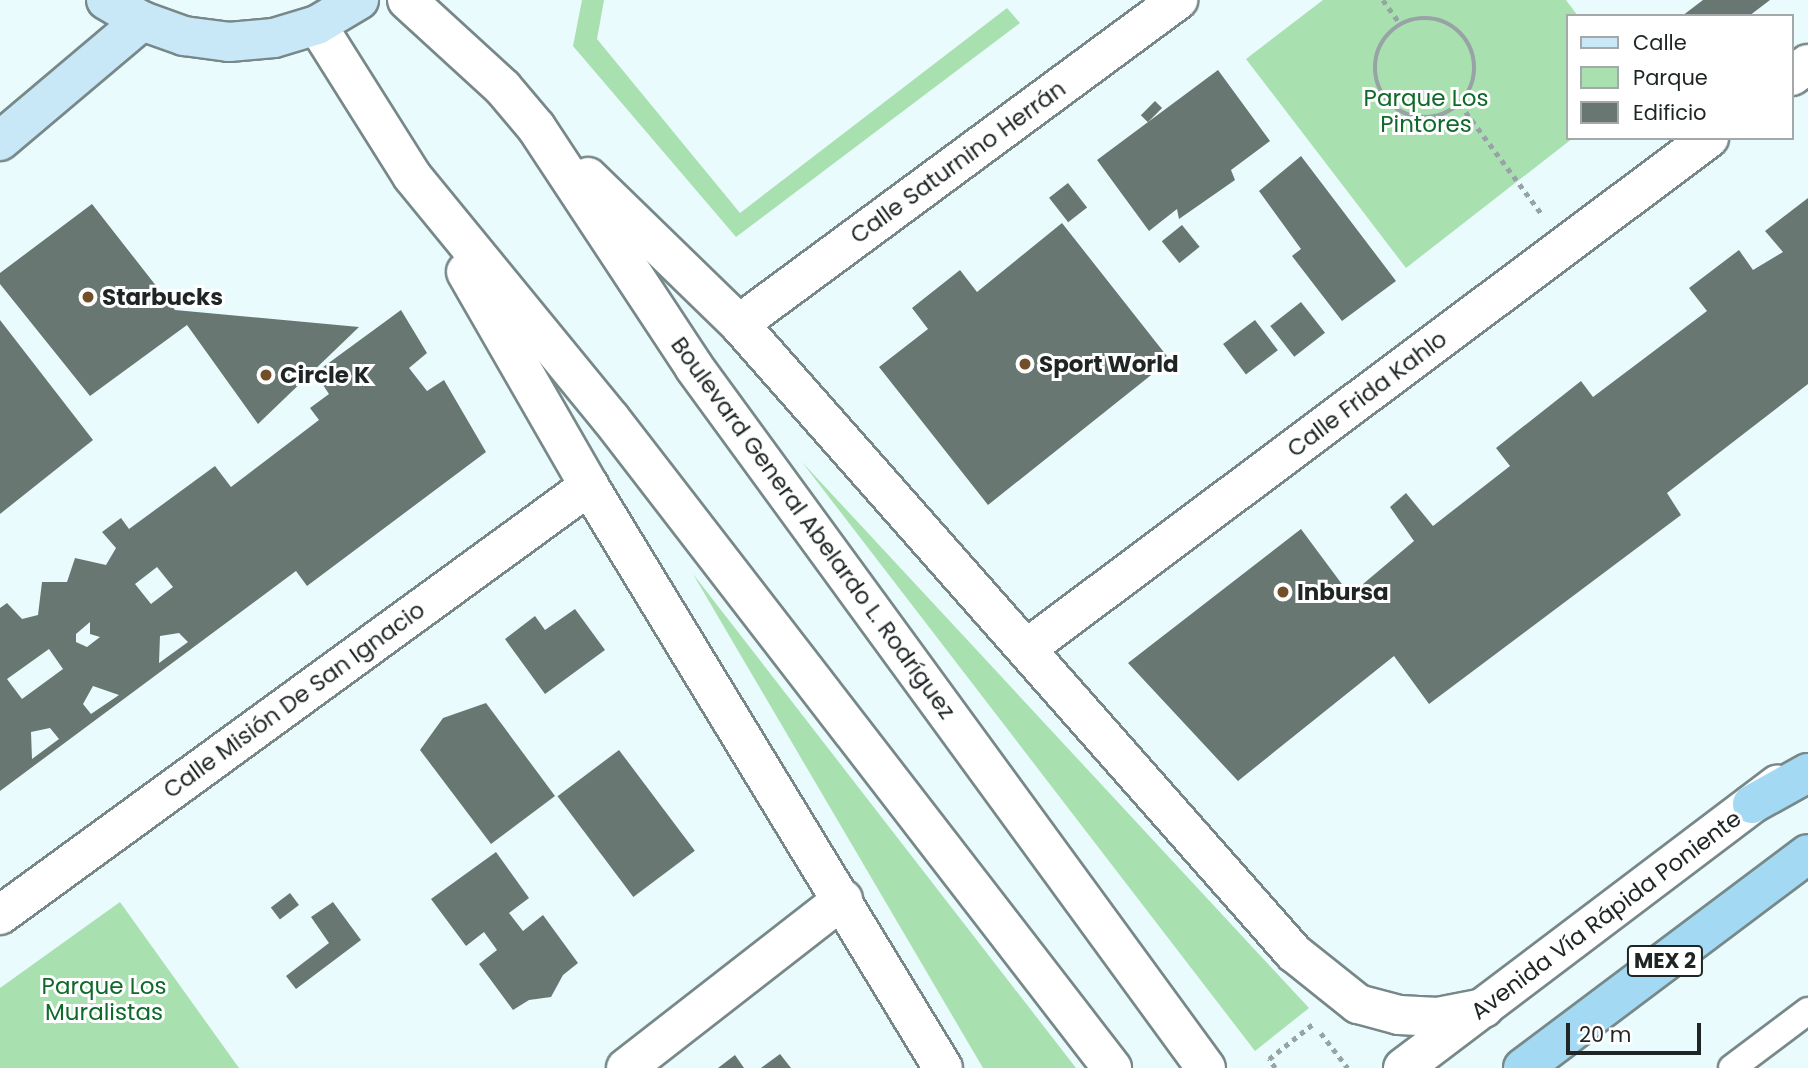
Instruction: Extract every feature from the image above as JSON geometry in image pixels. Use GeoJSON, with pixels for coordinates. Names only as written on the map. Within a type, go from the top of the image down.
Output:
{"type":"FeatureCollection","features":[{"type":"Feature","properties":{"kind":"highway"},"geometry":{"type":"LineString","coordinates":[[1752,804],[1808,773]]}},
{"type":"Feature","properties":{"kind":"highway","name":"MEX 2"},"geometry":{"type":"LineString","coordinates":[[1523,1068],[1808,854]]}},
{"type":"Feature","properties":{"kind":"main road"},"geometry":{"type":"LineString","coordinates":[[106,0],[142,21],[184,36],[229,42],[274,38],[317,25],[359,0]]}},
{"type":"Feature","properties":{"kind":"main road","name":"Boulevard General Abelardo L. Rodríguez"},"geometry":{"type":"LineString","coordinates":[[407,0],[503,88],[536,127],[694,367],[1206,1068]]}},
{"type":"Feature","properties":{"kind":"main road","name":"Calle Saturnino Herrán"},"geometry":{"type":"LineString","coordinates":[[739,324],[1178,0]]}},
{"type":"Feature","properties":{"kind":"main road"},"geometry":{"type":"LineString","coordinates":[[0,141],[142,21]]}},
{"type":"Feature","properties":{"kind":"main road"},"geometry":{"type":"LineString","coordinates":[[317,25],[412,176],[589,486],[843,899],[943,1068]]}},
{"type":"Feature","properties":{"kind":"main road"},"geometry":{"type":"LineString","coordinates":[[536,127],[739,324],[1294,953],[1358,1004],[1399,1015],[1438,1017],[1484,1008]]}},
{"type":"Feature","properties":{"kind":"main road","name":"Calle Frida Kahlo"},"geometry":{"type":"LineString","coordinates":[[1026,649],[1706,140]]}},
{"type":"Feature","properties":{"kind":"main road"},"geometry":{"type":"LineString","coordinates":[[412,176],[611,419],[1112,1068]]}},
{"type":"Feature","properties":{"kind":"main road","name":"Calle Misión De San Ignacio"},"geometry":{"type":"LineString","coordinates":[[0,915],[589,486]]}},
{"type":"Feature","properties":{"kind":"main road","name":"Avenida Vía Rápida Poniente"},"geometry":{"type":"LineString","coordinates":[[1403,1068],[1808,761]]}},
{"type":"Feature","properties":{"kind":"main road"},"geometry":{"type":"LineString","coordinates":[[626,1068],[843,899]]}},
{"type":"Feature","properties":{"kind":"lane"},"geometry":{"type":"LineString","coordinates":[[1732,1068],[1808,1011]]}},
{"type":"Feature","properties":{"kind":"path"},"geometry":{"type":"LineString","coordinates":[[1383,0],[1401,25]]}},
{"type":"Feature","properties":{"kind":"path"},"geometry":{"type":"LineString","coordinates":[[1432,19],[1461,33],[1475,60],[1475,76],[1460,104],[1445,114],[1413,117],[1385,98],[1378,83],[1379,50],[1401,25],[1432,19]]}},
{"type":"Feature","properties":{"kind":"path"},"geometry":{"type":"LineString","coordinates":[[1460,104],[1565,246]]}},
{"type":"Feature","properties":{"kind":"path"},"geometry":{"type":"LineString","coordinates":[[1276,1068],[1269,1059],[1313,1022],[1348,1068]]}},
{"type":"Feature","properties":{"kind":"green space"},"geometry":{"type":"Polygon","coordinates":[[[582,0],[604,0],[597,39],[740,213],[1007,8],[1020,23],[736,237],[573,46],[582,0]]]}},
{"type":"Feature","properties":{"kind":"green space","name":"Parque Los Pintores"},"geometry":{"type":"Polygon","coordinates":[[[1323,0],[1566,0],[1576,14],[1566,14],[1566,140],[1570,140],[1406,268],[1246,59],[1323,0]]]}},
{"type":"Feature","properties":{"kind":"green space"},"geometry":{"type":"Polygon","coordinates":[[[802,462],[1309,1008],[1255,1051],[802,462]]]}},
{"type":"Feature","properties":{"kind":"green space"},"geometry":{"type":"Polygon","coordinates":[[[693,574],[1076,1068],[983,1068],[693,574]]]}},
{"type":"Feature","properties":{"kind":"green space","name":"Parque Los Muralistas"},"geometry":{"type":"Polygon","coordinates":[[[120,902],[239,1068],[0,1068],[0,988],[120,902]]]}},
{"type":"Feature","properties":{"kind":"building"},"geometry":{"type":"Polygon","coordinates":[[[1703,0],[1770,0],[1752,14],[1685,14],[1703,0]]]}},
{"type":"Feature","properties":{"kind":"building"},"geometry":{"type":"Polygon","coordinates":[[[1218,70],[1270,141],[1231,170],[1235,180],[1179,219],[1177,209],[1149,231],[1097,160],[1218,70]]]}},
{"type":"Feature","properties":{"kind":"building"},"geometry":{"type":"Polygon","coordinates":[[[1155,101],[1162,108],[1148,122],[1141,115],[1155,101]]]}},
{"type":"Feature","properties":{"kind":"building"},"geometry":{"type":"Polygon","coordinates":[[[1301,156],[1396,281],[1342,321],[1292,256],[1301,249],[1259,191],[1301,156]]]}},
{"type":"Feature","properties":{"kind":"building"},"geometry":{"type":"Polygon","coordinates":[[[1068,183],[1087,207],[1068,222],[1049,198],[1068,183]]]}},
{"type":"Feature","properties":{"kind":"building"},"geometry":{"type":"Polygon","coordinates":[[[1808,198],[1808,384],[1667,493],[1681,515],[1429,704],[1394,656],[1238,781],[1128,663],[1301,529],[1350,595],[1414,541],[1390,507],[1406,493],[1433,526],[1510,466],[1496,448],[1581,381],[1593,397],[1707,311],[1689,288],[1739,250],[1753,270],[1783,252],[1765,231],[1808,198]]]}},
{"type":"Feature","properties":{"kind":"building","name":"Starbucks"},"geometry":{"type":"Polygon","coordinates":[[[92,204],[175,310],[359,327],[258,424],[187,325],[90,396],[0,284],[0,273],[92,204]]]}},
{"type":"Feature","properties":{"kind":"building","name":"Sport World"},"geometry":{"type":"Polygon","coordinates":[[[1062,223],[1170,360],[988,505],[879,367],[928,329],[912,308],[960,270],[977,292],[1062,223]]]}},
{"type":"Feature","properties":{"kind":"building"},"geometry":{"type":"Polygon","coordinates":[[[1182,225],[1200,247],[1179,263],[1162,241],[1182,225]]]}},
{"type":"Feature","properties":{"kind":"building"},"geometry":{"type":"Polygon","coordinates":[[[1301,302],[1325,333],[1294,357],[1270,326],[1301,302]]]}},
{"type":"Feature","properties":{"kind":"building"},"geometry":{"type":"Polygon","coordinates":[[[401,310],[427,353],[409,368],[427,391],[444,380],[486,452],[307,586],[296,571],[0,791],[0,608],[7,603],[22,619],[38,615],[42,582],[67,582],[75,558],[106,565],[116,548],[102,532],[121,518],[129,529],[215,466],[231,487],[319,420],[310,408],[329,394],[315,373],[401,310]],[[157,567],[135,584],[151,604],[173,587],[157,567]],[[90,622],[76,634],[76,642],[87,647],[100,637],[90,634],[90,622]],[[179,633],[160,636],[159,663],[188,642],[179,633]],[[49,649],[7,679],[22,699],[63,669],[49,649]],[[93,686],[83,704],[91,714],[119,695],[93,686]],[[50,728],[31,732],[32,759],[59,739],[50,728]]]}},
{"type":"Feature","properties":{"kind":"building"},"geometry":{"type":"Polygon","coordinates":[[[0,320],[93,440],[0,514],[0,320]]]}},
{"type":"Feature","properties":{"kind":"building"},"geometry":{"type":"Polygon","coordinates":[[[1255,320],[1278,350],[1246,374],[1223,344],[1255,320]]]}},
{"type":"Feature","properties":{"kind":"building"},"geometry":{"type":"Polygon","coordinates":[[[575,609],[605,650],[545,694],[505,639],[535,616],[545,630],[575,609]]]}},
{"type":"Feature","properties":{"kind":"building"},"geometry":{"type":"Polygon","coordinates":[[[486,703],[555,796],[491,844],[420,750],[443,718],[486,703]]]}},
{"type":"Feature","properties":{"kind":"building"},"geometry":{"type":"Polygon","coordinates":[[[619,750],[695,851],[633,897],[558,796],[619,750]]]}},
{"type":"Feature","properties":{"kind":"building"},"geometry":{"type":"Polygon","coordinates":[[[496,852],[529,898],[509,913],[523,931],[543,915],[578,963],[563,975],[551,997],[529,1000],[513,1010],[479,964],[497,950],[484,932],[466,946],[431,899],[496,852]]]}},
{"type":"Feature","properties":{"kind":"building"},"geometry":{"type":"Polygon","coordinates":[[[290,893],[299,905],[280,919],[271,907],[290,893]]]}},
{"type":"Feature","properties":{"kind":"building"},"geometry":{"type":"Polygon","coordinates":[[[333,902],[361,940],[296,989],[286,976],[329,943],[311,917],[333,902]]]}},
{"type":"Feature","properties":{"kind":"building"},"geometry":{"type":"Polygon","coordinates":[[[780,1054],[791,1068],[761,1068],[780,1054]]]}},
{"type":"Feature","properties":{"kind":"building"},"geometry":{"type":"Polygon","coordinates":[[[735,1055],[744,1068],[718,1068],[735,1055]]]}},
{"type":"Feature","properties":{"kind":"place","name":"Starbucks"},"geometry":{"type":"Point","coordinates":[88,297]}},
{"type":"Feature","properties":{"kind":"place","name":"Sport World"},"geometry":{"type":"Point","coordinates":[1025,364]}},
{"type":"Feature","properties":{"kind":"place","name":"Circle K"},"geometry":{"type":"Point","coordinates":[266,375]}},
{"type":"Feature","properties":{"kind":"place","name":"Inbursa"},"geometry":{"type":"Point","coordinates":[1283,592]}}]}
